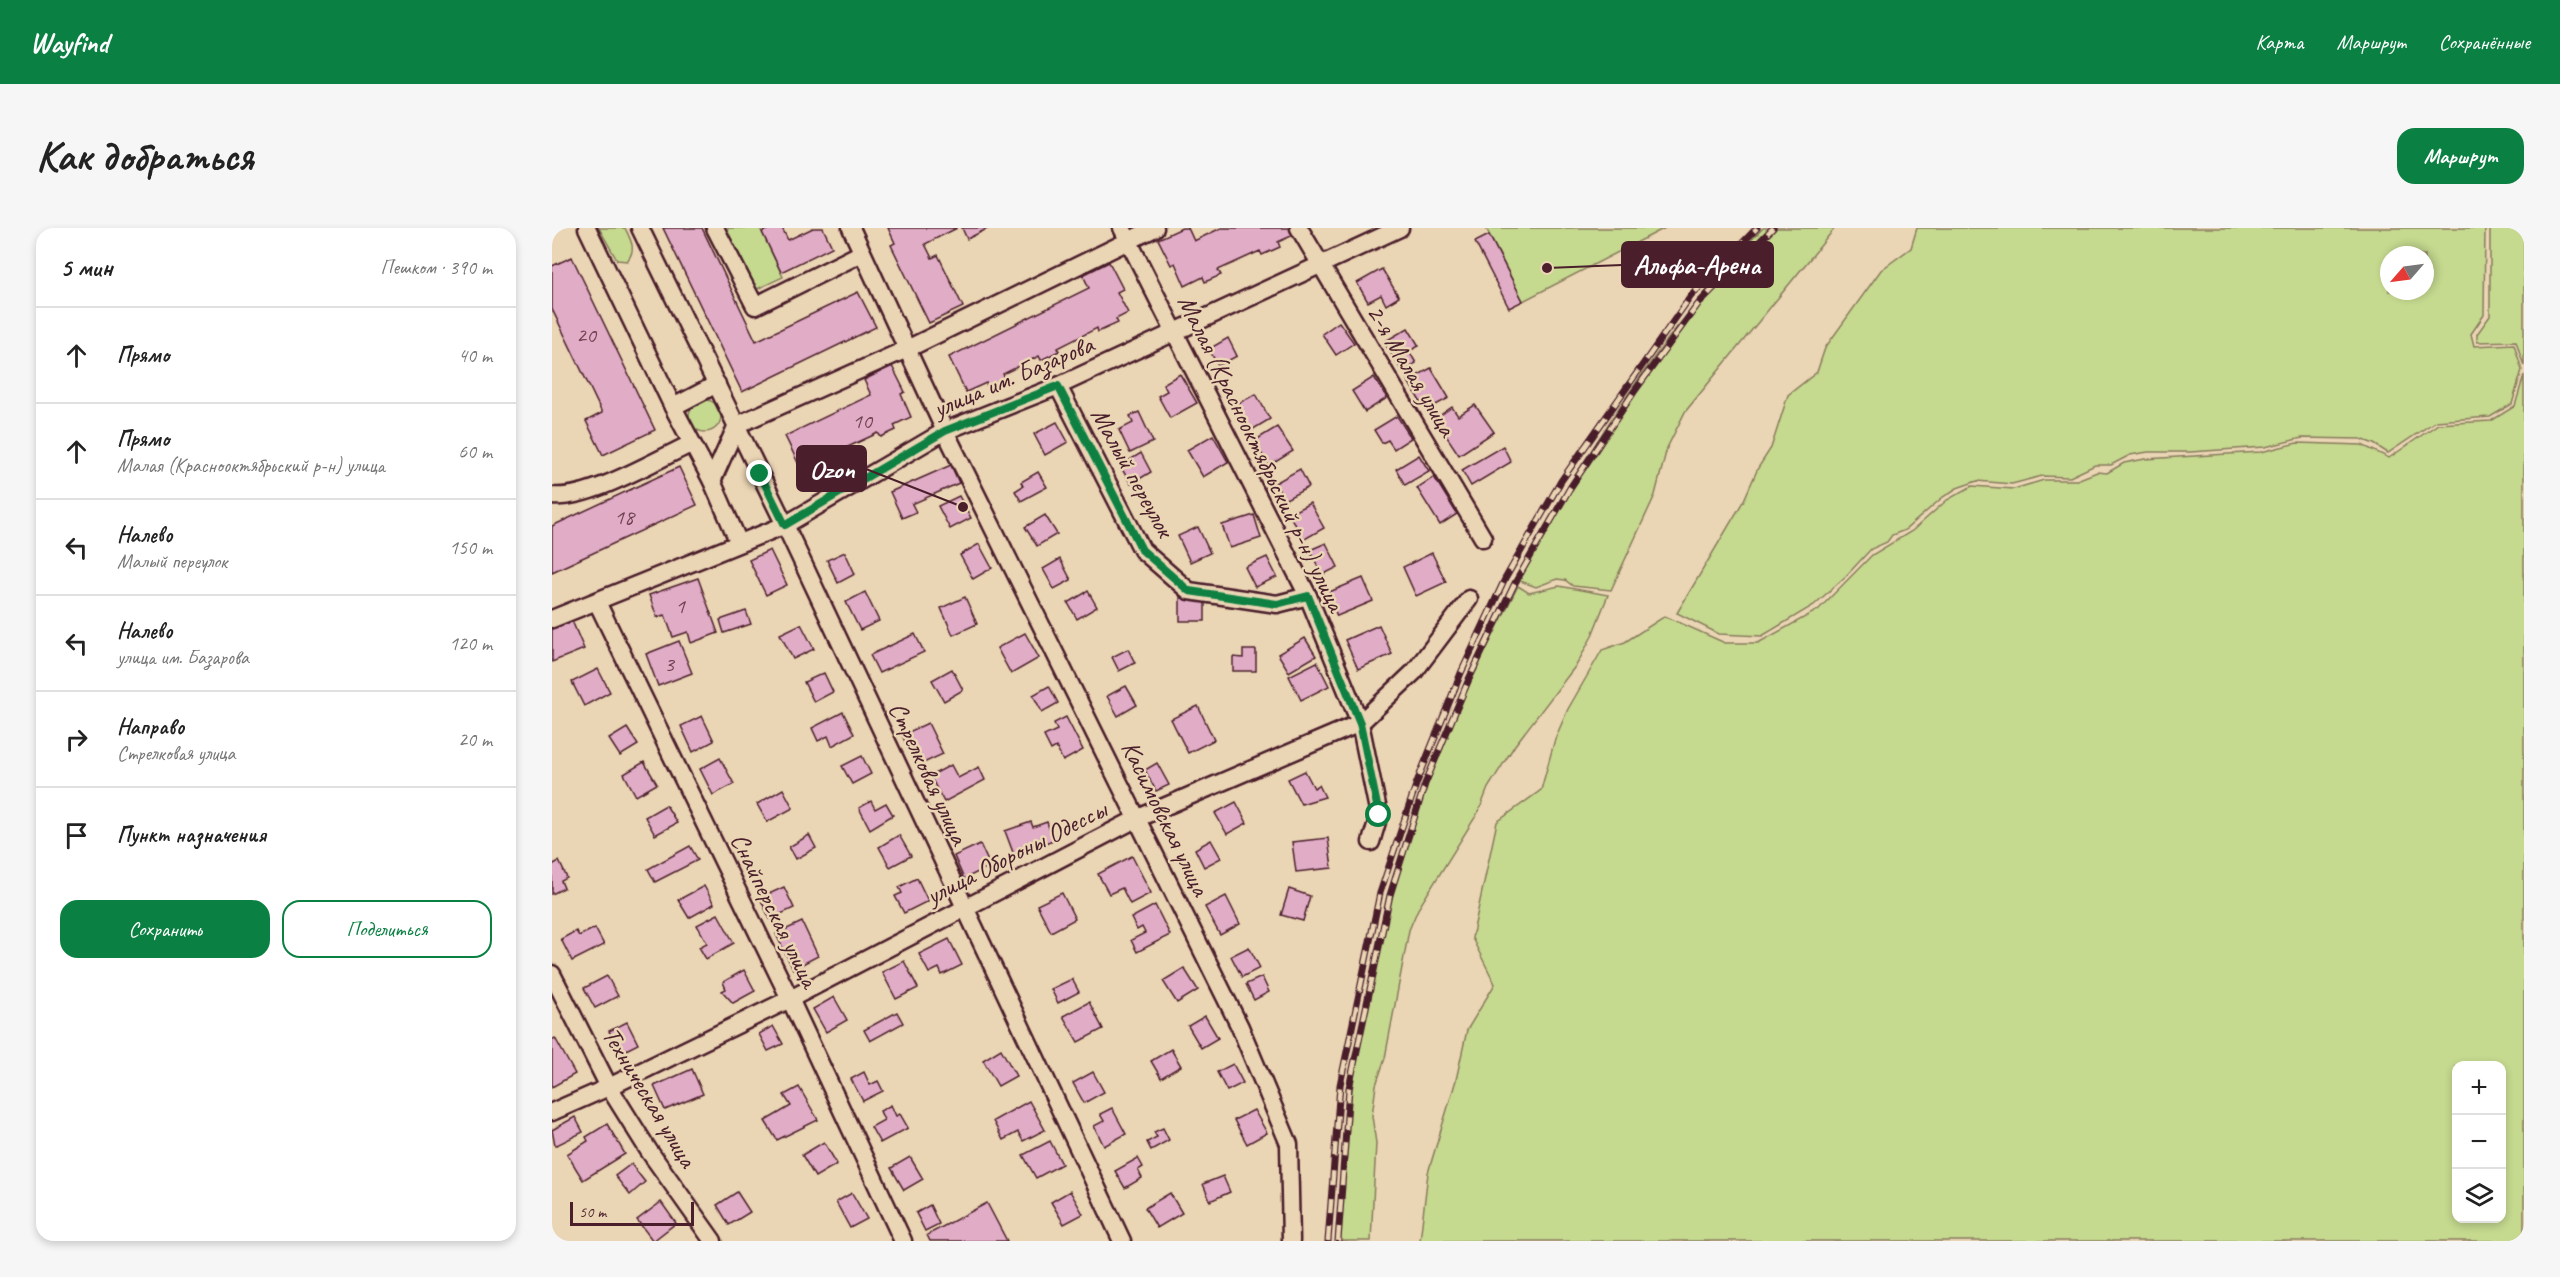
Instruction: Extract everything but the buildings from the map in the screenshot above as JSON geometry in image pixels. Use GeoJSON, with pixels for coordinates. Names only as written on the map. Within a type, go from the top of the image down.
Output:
{"type":"FeatureCollection","features":[{"type":"Feature","properties":{"kind":"street"},"geometry":{"type":"LineString","coordinates":[[587,228],[672,407],[712,480],[739,543]]}},
{"type":"Feature","properties":{"kind":"street","name":"Стрелковая улица"},"geometry":{"type":"LineString","coordinates":[[640,228],[785,525],[1122,1241]]}},
{"type":"Feature","properties":{"kind":"street"},"geometry":{"type":"LineString","coordinates":[[715,228],[755,306],[862,253]]}},
{"type":"Feature","properties":{"kind":"street","name":"Касимовская улица"},"geometry":{"type":"LineString","coordinates":[[851,228],[945,431],[1240,1027],[1289,1144],[1290,1241]]}},
{"type":"Feature","properties":{"kind":"street"},"geometry":{"type":"LineString","coordinates":[[712,480],[737,425],[908,349],[1125,235],[1155,228]]}},
{"type":"Feature","properties":{"kind":"street","name":"2-я Малая улица"},"geometry":{"type":"LineString","coordinates":[[1299,228],[1319,266],[1483,538]]}},
{"type":"Feature","properties":{"kind":"street","name":"улица им. Базарова"},"geometry":{"type":"LineString","coordinates":[[552,619],[785,525],[945,431],[1058,386],[1400,228]]}},
{"type":"Feature","properties":{"kind":"street","name":"Малая (Краснооктябрьский р-н) улица"},"geometry":{"type":"LineString","coordinates":[[1125,235],[1308,596],[1360,723],[1379,815],[1371,842]]}},
{"type":"Feature","properties":{"kind":"street"},"geometry":{"type":"LineString","coordinates":[[672,407],[717,384]]}},
{"type":"Feature","properties":{"kind":"street","name":"Малый переулок"},"geometry":{"type":"LineString","coordinates":[[1058,386],[1142,550],[1189,591],[1277,604],[1308,596]]}},
{"type":"Feature","properties":{"kind":"street"},"geometry":{"type":"LineString","coordinates":[[552,496],[564,498],[589,491],[691,444]]}},
{"type":"Feature","properties":{"kind":"street","name":"улица Обороны Одессы"},"geometry":{"type":"LineString","coordinates":[[552,1112],[609,1088],[790,999],[963,907],[1138,819],[1360,723],[1414,672],[1469,599]]}},
{"type":"Feature","properties":{"kind":"street","name":"Снайперская улица"},"geometry":{"type":"LineString","coordinates":[[597,602],[790,999],[903,1241]]}},
{"type":"Feature","properties":{"kind":"street","name":"Техническая улица"},"geometry":{"type":"LineString","coordinates":[[552,974],[609,1088],[649,1151],[713,1241]]}},
{"type":"Feature","properties":{"kind":"green space"},"geometry":{"type":"Polygon","coordinates":[[[599,228],[625,228],[632,249],[627,261],[617,260],[599,228]]]}},
{"type":"Feature","properties":{"kind":"green space"},"geometry":{"type":"Polygon","coordinates":[[[725,228],[760,228],[783,277],[755,290],[725,228]]]}},
{"type":"Feature","properties":{"kind":"green space"},"geometry":{"type":"Polygon","coordinates":[[[1486,228],[1665,228],[1523,301],[1486,228]]]}},
{"type":"Feature","properties":{"kind":"green space"},"geometry":{"type":"Polygon","coordinates":[[[1763,228],[1835,228],[1685,412],[1667,448],[1655,495],[1611,590],[1573,586],[1565,580],[1557,579],[1536,587],[1518,580],[1570,486],[1627,395],[1692,308],[1763,228]]]}},
{"type":"Feature","properties":{"kind":"green space"},"geometry":{"type":"Polygon","coordinates":[[[1917,228],[2485,228],[2484,315],[2471,334],[2474,346],[2514,344],[2522,370],[2512,404],[2490,417],[2436,421],[2388,453],[2361,439],[2302,438],[2265,447],[2148,452],[2130,455],[2111,465],[2095,465],[2070,477],[2042,476],[2012,484],[1977,481],[1957,488],[1905,530],[1892,535],[1887,542],[1871,549],[1814,605],[1762,636],[1719,634],[1677,613],[1744,500],[1758,468],[1771,448],[1788,395],[1817,372],[1825,348],[1881,270],[1911,248],[1917,228]]]}},
{"type":"Feature","properties":{"kind":"green space"},"geometry":{"type":"Polygon","coordinates":[[[2490,228],[2524,228],[2524,366],[2516,341],[2477,342],[2477,334],[2490,316],[2490,228]]]}},
{"type":"Feature","properties":{"kind":"green space"},"geometry":{"type":"Polygon","coordinates":[[[2524,375],[2524,1241],[1420,1241],[1428,1173],[1456,1080],[1467,1030],[1495,984],[1472,938],[1497,822],[1541,790],[1555,739],[1568,709],[1602,650],[1625,642],[1665,616],[1725,643],[1758,643],[1818,610],[1872,555],[1912,531],[1947,500],[1972,486],[2014,489],[2044,480],[2077,480],[2097,472],[2107,473],[2124,463],[2145,459],[2261,452],[2297,443],[2362,445],[2389,458],[2438,424],[2491,421],[2515,406],[2524,375]]]}},
{"type":"Feature","properties":{"kind":"green space"},"geometry":{"type":"Polygon","coordinates":[[[705,400],[716,405],[721,416],[716,427],[705,432],[694,427],[689,416],[694,405],[705,400]]]}},
{"type":"Feature","properties":{"kind":"green space"},"geometry":{"type":"Polygon","coordinates":[[[1518,586],[1529,593],[1559,586],[1608,595],[1591,638],[1577,664],[1515,745],[1488,788],[1479,811],[1418,909],[1409,930],[1385,1058],[1376,1085],[1372,1116],[1376,1143],[1371,1241],[1339,1241],[1345,1146],[1355,1068],[1378,950],[1398,873],[1432,771],[1473,678],[1518,586]]]}},
{"type":"Feature","properties":{"kind":"railway"},"geometry":{"type":"LineString","coordinates":[[1328,1241],[1340,1085],[1380,893],[1417,782],[1461,673],[1505,579],[1561,481],[1691,296],[1757,228]]}},
{"type":"Feature","properties":{"kind":"railway"},"geometry":{"type":"LineString","coordinates":[[1338,1241],[1349,1088],[1390,895],[1425,784],[1469,679],[1515,583],[1570,488],[1634,392],[1699,303],[1773,228]]}},
{"type":"Feature","properties":{"kind":"place","name":"Альфа-Арена"},"geometry":{"type":"Point","coordinates":[1547,268]}},
{"type":"Feature","properties":{"kind":"place","name":"Ozon"},"geometry":{"type":"Point","coordinates":[963,507]}},
{"type":"Feature","properties":{"kind":"route"},"geometry":{"type":"LineString","coordinates":[[760,474],[785,525],[945,431],[1058,386],[1142,550],[1189,591],[1277,604],[1308,596],[1360,723],[1379,815]]}}]}
